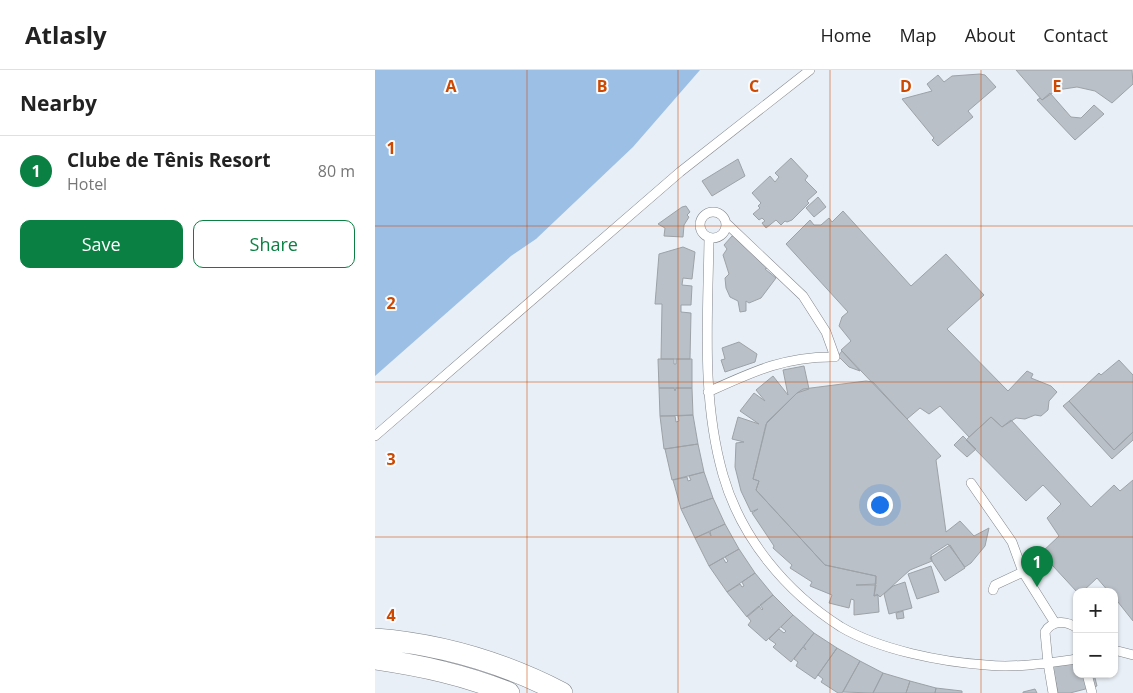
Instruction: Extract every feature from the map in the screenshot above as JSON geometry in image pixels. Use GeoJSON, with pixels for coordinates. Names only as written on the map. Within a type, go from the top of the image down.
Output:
{"type":"FeatureCollection","features":[{"type":"Feature","properties":{"kind":"street"},"geometry":{"type":"LineString","coordinates":[[375,639],[403,642],[471,656],[562,693]]}},
{"type":"Feature","properties":{"kind":"street"},"geometry":{"type":"LineString","coordinates":[[375,659],[427,666],[476,679],[509,693]]}},
{"type":"Feature","properties":{"kind":"lane"},"geometry":{"type":"LineString","coordinates":[[375,436],[680,172],[810,70]]}},
{"type":"Feature","properties":{"kind":"lane"},"geometry":{"type":"LineString","coordinates":[[708,392],[767,366],[813,357],[835,357],[826,332],[803,296],[726,223],[719,213],[712,212],[701,218],[700,230],[709,238],[718,238],[724,232],[726,223]]}},
{"type":"Feature","properties":{"kind":"lane"},"geometry":{"type":"LineString","coordinates":[[709,238],[708,392],[723,476],[742,523],[769,564],[797,592],[842,627],[887,647],[987,666],[1048,663],[1073,660]]}},
{"type":"Feature","properties":{"kind":"lane"},"geometry":{"type":"LineString","coordinates":[[971,483],[1012,542],[1023,572],[1055,623]]}},
{"type":"Feature","properties":{"kind":"lane"},"geometry":{"type":"LineString","coordinates":[[993,590],[995,585],[1023,572]]}},
{"type":"Feature","properties":{"kind":"lane"},"geometry":{"type":"LineString","coordinates":[[1053,693],[1045,632],[1055,623],[1063,622],[1073,626]]}},
{"type":"Feature","properties":{"kind":"lane"},"geometry":{"type":"LineString","coordinates":[[1118,651],[1133,655]]}},
{"type":"Feature","properties":{"kind":"lane"},"geometry":{"type":"LineString","coordinates":[[1088,678],[1092,693]]}},
{"type":"Feature","properties":{"kind":"shaded area"},"geometry":{"type":"Polygon","coordinates":[[[375,70],[700,70],[633,147],[536,239],[511,256],[375,376],[375,70]]]}},
{"type":"Feature","properties":{"kind":"building"},"geometry":{"type":"Polygon","coordinates":[[[1016,70],[1132,70],[1133,84],[1112,103],[1095,91],[1077,87],[1057,90],[1042,100],[1016,70]]]}},
{"type":"Feature","properties":{"kind":"building"},"geometry":{"type":"Polygon","coordinates":[[[938,75],[944,82],[952,76],[985,75],[996,87],[968,111],[973,117],[938,146],[932,140],[934,138],[902,99],[932,91],[927,84],[938,75]]]}},
{"type":"Feature","properties":{"kind":"building"},"geometry":{"type":"Polygon","coordinates":[[[1050,93],[1071,117],[1081,118],[1094,105],[1104,114],[1075,140],[1037,100],[1040,98],[1042,100],[1050,93]]]}},
{"type":"Feature","properties":{"kind":"building"},"geometry":{"type":"Polygon","coordinates":[[[791,158],[808,176],[805,180],[817,192],[792,220],[785,221],[781,225],[776,220],[766,228],[762,223],[765,221],[762,218],[759,220],[753,214],[760,208],[758,206],[761,203],[752,193],[770,176],[775,182],[779,177],[775,173],[791,158]]]}},
{"type":"Feature","properties":{"kind":"building"},"geometry":{"type":"Polygon","coordinates":[[[738,159],[745,176],[712,196],[702,181],[738,159]]]}},
{"type":"Feature","properties":{"kind":"building"},"geometry":{"type":"Polygon","coordinates":[[[818,197],[826,207],[814,217],[806,208],[818,197]]]}},
{"type":"Feature","properties":{"kind":"building"},"geometry":{"type":"Polygon","coordinates":[[[686,206],[690,212],[684,225],[683,237],[664,236],[665,228],[658,224],[686,206]]]}},
{"type":"Feature","properties":{"kind":"building"},"geometry":{"type":"Polygon","coordinates":[[[843,211],[911,286],[946,254],[984,295],[947,329],[1008,391],[1027,371],[1033,374],[1031,378],[1051,386],[1057,392],[1049,401],[1048,410],[1041,416],[1035,415],[1025,419],[1016,418],[1002,427],[991,417],[969,437],[940,406],[929,414],[920,408],[907,419],[841,350],[851,341],[839,326],[842,317],[848,312],[786,244],[810,220],[814,225],[821,225],[829,218],[832,222],[843,211]]]}},
{"type":"Feature","properties":{"kind":"building"},"geometry":{"type":"Polygon","coordinates":[[[732,236],[744,236],[767,268],[765,269],[776,278],[761,298],[749,303],[746,301],[746,311],[740,312],[738,301],[730,297],[726,288],[725,278],[729,274],[723,255],[727,249],[724,245],[732,236]]]}},
{"type":"Feature","properties":{"kind":"building"},"geometry":{"type":"Polygon","coordinates":[[[683,247],[695,252],[692,279],[683,278],[682,285],[692,286],[691,305],[681,305],[681,312],[691,313],[690,359],[661,359],[662,304],[655,304],[659,254],[683,247]]]}},
{"type":"Feature","properties":{"kind":"building"},"geometry":{"type":"Polygon","coordinates":[[[739,342],[757,354],[755,362],[725,372],[721,360],[725,359],[722,348],[739,342]]]}},
{"type":"Feature","properties":{"kind":"building"},"geometry":{"type":"Polygon","coordinates":[[[842,351],[860,371],[849,367],[838,356],[842,351]]]}},
{"type":"Feature","properties":{"kind":"building"},"geometry":{"type":"Polygon","coordinates":[[[658,359],[674,359],[674,364],[676,364],[676,359],[692,359],[692,388],[659,388],[658,359]]]}},
{"type":"Feature","properties":{"kind":"building"},"geometry":{"type":"Polygon","coordinates":[[[1119,360],[1133,375],[1133,432],[1114,450],[1069,401],[1099,373],[1101,375],[1119,360]]]}},
{"type":"Feature","properties":{"kind":"building"},"geometry":{"type":"Polygon","coordinates":[[[804,366],[809,389],[797,393],[766,424],[753,479],[759,481],[756,490],[825,565],[876,576],[876,584],[856,585],[876,585],[874,596],[878,595],[879,612],[854,615],[854,600],[851,599],[849,608],[829,603],[832,595],[810,586],[812,582],[790,568],[792,565],[773,548],[774,546],[752,513],[758,509],[751,512],[741,491],[735,467],[736,443],[744,442],[732,439],[738,417],[759,424],[740,411],[754,393],[765,401],[756,390],[773,376],[788,395],[783,370],[804,366]]]}},
{"type":"Feature","properties":{"kind":"building"},"geometry":{"type":"Polygon","coordinates":[[[866,381],[873,382],[941,456],[936,460],[946,532],[960,521],[974,536],[989,528],[985,546],[971,563],[965,567],[948,544],[931,555],[932,561],[910,570],[880,597],[877,594],[874,596],[876,576],[825,565],[756,490],[759,481],[753,479],[767,422],[797,393],[803,389],[866,381]]]}},
{"type":"Feature","properties":{"kind":"building"},"geometry":{"type":"Polygon","coordinates":[[[659,388],[674,388],[675,391],[676,388],[692,388],[693,415],[660,416],[659,388]]]}},
{"type":"Feature","properties":{"kind":"building"},"geometry":{"type":"Polygon","coordinates":[[[1069,401],[1114,450],[1133,432],[1133,440],[1112,459],[1063,406],[1069,401]]]}},
{"type":"Feature","properties":{"kind":"building"},"geometry":{"type":"Polygon","coordinates":[[[693,415],[698,444],[664,449],[660,416],[675,416],[676,422],[679,421],[678,416],[693,415]]]}},
{"type":"Feature","properties":{"kind":"building"},"geometry":{"type":"Polygon","coordinates":[[[991,417],[1002,427],[1011,420],[1091,507],[1114,485],[1120,491],[1133,480],[1133,621],[1118,602],[1118,588],[1106,588],[1097,578],[1086,588],[1073,588],[1041,553],[1059,536],[1047,518],[1061,504],[1043,485],[1026,501],[966,440],[991,417]]]}},
{"type":"Feature","properties":{"kind":"building"},"geometry":{"type":"Polygon","coordinates":[[[963,436],[976,449],[967,457],[954,445],[963,436]]]}},
{"type":"Feature","properties":{"kind":"building"},"geometry":{"type":"Polygon","coordinates":[[[698,444],[704,472],[672,480],[665,449],[698,444]]]}},
{"type":"Feature","properties":{"kind":"building"},"geometry":{"type":"Polygon","coordinates":[[[704,472],[713,498],[681,509],[673,480],[687,477],[688,481],[691,480],[689,476],[704,472]]]}},
{"type":"Feature","properties":{"kind":"building"},"geometry":{"type":"Polygon","coordinates":[[[713,498],[725,524],[695,538],[681,509],[713,498]]]}},
{"type":"Feature","properties":{"kind":"building"},"geometry":{"type":"Polygon","coordinates":[[[725,524],[739,549],[709,566],[695,538],[709,532],[711,536],[710,531],[725,524]]]}},
{"type":"Feature","properties":{"kind":"building"},"geometry":{"type":"Polygon","coordinates":[[[950,545],[965,568],[945,581],[930,558],[950,545]]]}},
{"type":"Feature","properties":{"kind":"building"},"geometry":{"type":"Polygon","coordinates":[[[739,549],[755,573],[727,592],[709,566],[723,558],[726,563],[728,561],[725,557],[739,549]]]}},
{"type":"Feature","properties":{"kind":"building"},"geometry":{"type":"Polygon","coordinates":[[[931,566],[939,592],[917,599],[908,574],[931,566]]]}},
{"type":"Feature","properties":{"kind":"building"},"geometry":{"type":"Polygon","coordinates":[[[755,573],[773,595],[747,617],[727,592],[740,584],[742,587],[744,586],[742,582],[755,573]]]}},
{"type":"Feature","properties":{"kind":"building"},"geometry":{"type":"Polygon","coordinates":[[[905,582],[912,608],[889,614],[884,594],[893,586],[905,582]]]}},
{"type":"Feature","properties":{"kind":"building"},"geometry":{"type":"Polygon","coordinates":[[[773,595],[793,615],[766,641],[748,625],[751,621],[747,616],[759,606],[762,610],[760,605],[773,595]]]}},
{"type":"Feature","properties":{"kind":"building"},"geometry":{"type":"Polygon","coordinates":[[[903,611],[904,618],[897,619],[896,613],[903,611]]]}},
{"type":"Feature","properties":{"kind":"building"},"geometry":{"type":"Polygon","coordinates":[[[793,615],[814,633],[791,662],[773,647],[776,644],[769,639],[779,629],[784,633],[786,631],[781,627],[793,615]]]}},
{"type":"Feature","properties":{"kind":"building"},"geometry":{"type":"Polygon","coordinates":[[[814,633],[837,648],[815,679],[796,666],[798,662],[794,659],[803,647],[806,650],[804,646],[814,633]]]}},
{"type":"Feature","properties":{"kind":"building"},"geometry":{"type":"Polygon","coordinates":[[[837,648],[860,661],[842,693],[838,693],[821,682],[823,679],[818,675],[837,648]]]}},
{"type":"Feature","properties":{"kind":"building"},"geometry":{"type":"Polygon","coordinates":[[[1073,660],[1073,678],[1095,678],[1097,686],[1070,693],[1058,693],[1052,665],[1073,660]]]}},
{"type":"Feature","properties":{"kind":"building"},"geometry":{"type":"Polygon","coordinates":[[[860,661],[883,673],[873,693],[843,692],[860,661]]]}},
{"type":"Feature","properties":{"kind":"building"},"geometry":{"type":"Polygon","coordinates":[[[883,673],[910,681],[906,693],[873,693],[883,673]]]}},
{"type":"Feature","properties":{"kind":"building"},"geometry":{"type":"Polygon","coordinates":[[[910,681],[936,688],[935,693],[906,693],[910,681]]]}},
{"type":"Feature","properties":{"kind":"building"},"geometry":{"type":"Polygon","coordinates":[[[936,688],[962,691],[962,693],[935,693],[936,688]]]}},
{"type":"Feature","properties":{"kind":"building"},"geometry":{"type":"Polygon","coordinates":[[[1035,689],[1037,693],[1023,693],[1023,692],[1035,689]]]}},
{"type":"Feature","properties":{"kind":"place","name":"Clube de Tênis Resort"},"geometry":{"type":"Point","coordinates":[1037,587]}}]}
